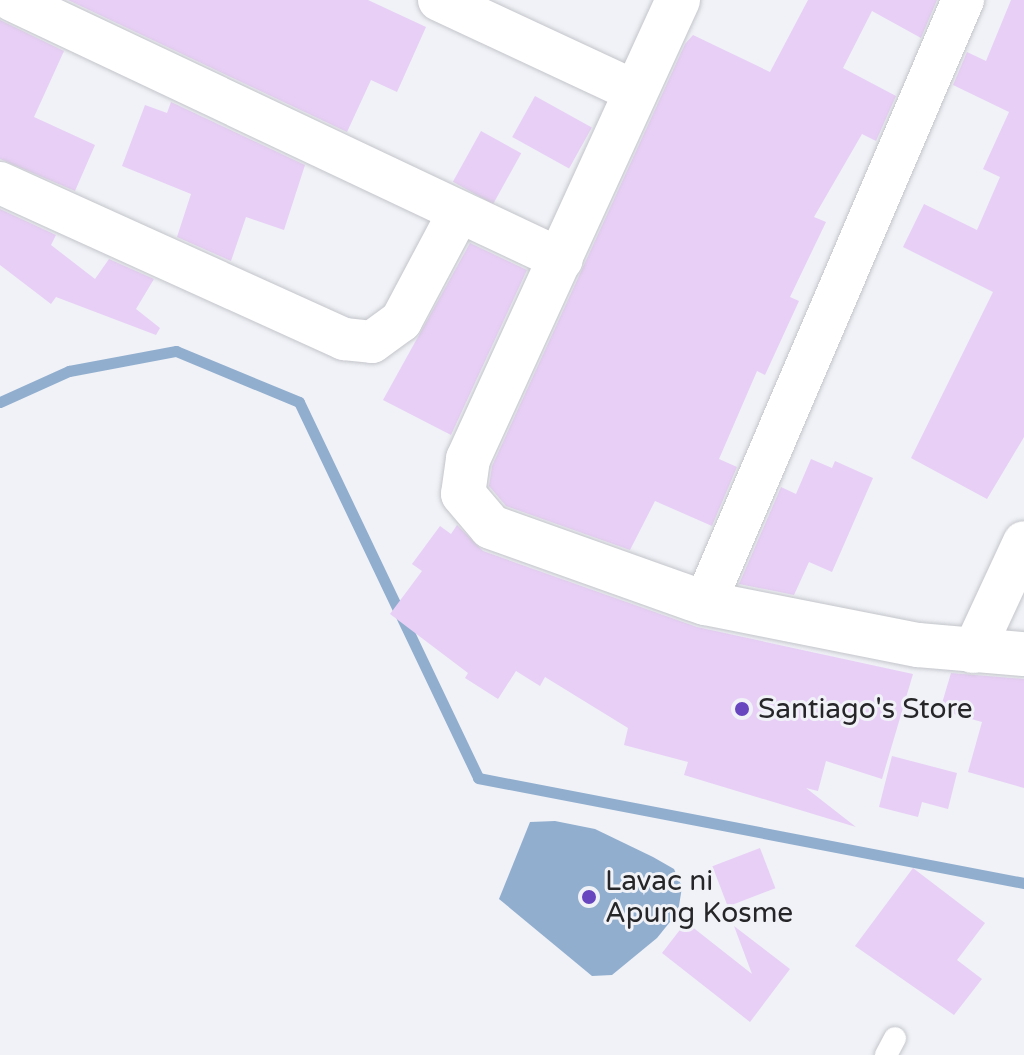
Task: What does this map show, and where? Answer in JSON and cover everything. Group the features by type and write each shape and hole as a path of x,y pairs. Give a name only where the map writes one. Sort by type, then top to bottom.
{"street":[{"path":"12,0 562,260"},
{"path":"439,0 634,91"},
{"path":"678,0 634,91 562,260 468,459 463,494 491,527 705,603 973,652 1024,654"},
{"path":"705,603 963,0"},
{"path":"0,183 344,339 372,342 401,321 459,212"},
{"path":"973,652 1024,542"}],"water":[{"name":"Lavac ni Apung Kosme","path":"555,821 595,829 653,857 674,869 682,887 678,912 657,938 612,975 592,976 499,899 530,822"}],"building":[{"path":"68,0 368,0 426,27 397,92 371,80 347,132"},
{"path":"808,0 937,0 921,38 872,11 843,68 896,96 876,141 862,134 814,217 826,222 790,297 799,301 765,375 757,371 719,459 737,467 712,526 655,501 630,550 506,506 489,486 492,466 685,44 693,35 770,72"},
{"path":"1011,0 1024,0 1024,437 987,499 911,458 993,292 903,247 924,204 977,230 1000,177 983,169 1009,112 953,85 967,52 986,61"},
{"path":"0,20 64,51 34,117 95,145 75,191 0,159"},
{"path":"535,96 592,128 569,169 512,137"},
{"path":"171,102 305,165 284,230 246,217 231,261 177,237 191,194 122,166 145,105 167,113"},
{"path":"481,131 521,153 493,204 453,182"},
{"path":"0,209 56,235 51,245 95,279 109,259 154,279 136,309 160,328 156,335 56,297 51,304 0,265"},
{"path":"470,243 527,270 451,435 383,400"},
{"path":"811,459 832,468 835,461 873,478 832,572 809,562 794,595 739,584 781,487 796,494"},
{"path":"457,525 483,551 697,627 913,674 882,779 826,761 818,791 806,788 856,827 684,775 688,762 624,745 628,728 545,677 540,686 516,671 498,699 465,678 468,673 390,614 422,571 412,564 440,526 451,534"},
{"path":"951,673 1024,679 1024,788 968,772 982,722 940,710"},
{"path":"892,756 957,773 948,809 922,802 918,817 879,807"},
{"path":"760,848 775,888 728,906 712,866"},
{"path":"913,868 985,923 957,960 982,979 954,1015 855,946"},
{"path":"686,922 752,974 734,926 790,969 750,1022 662,953"}],"waterway":[{"path":"0,402 69,371 176,351 299,402 478,778 1024,883"}],"place":[{"name":"Santiago's Store","path":"742,709"},
{"name":"Lavac ni Apung Kosme","path":"589,897"}]}
